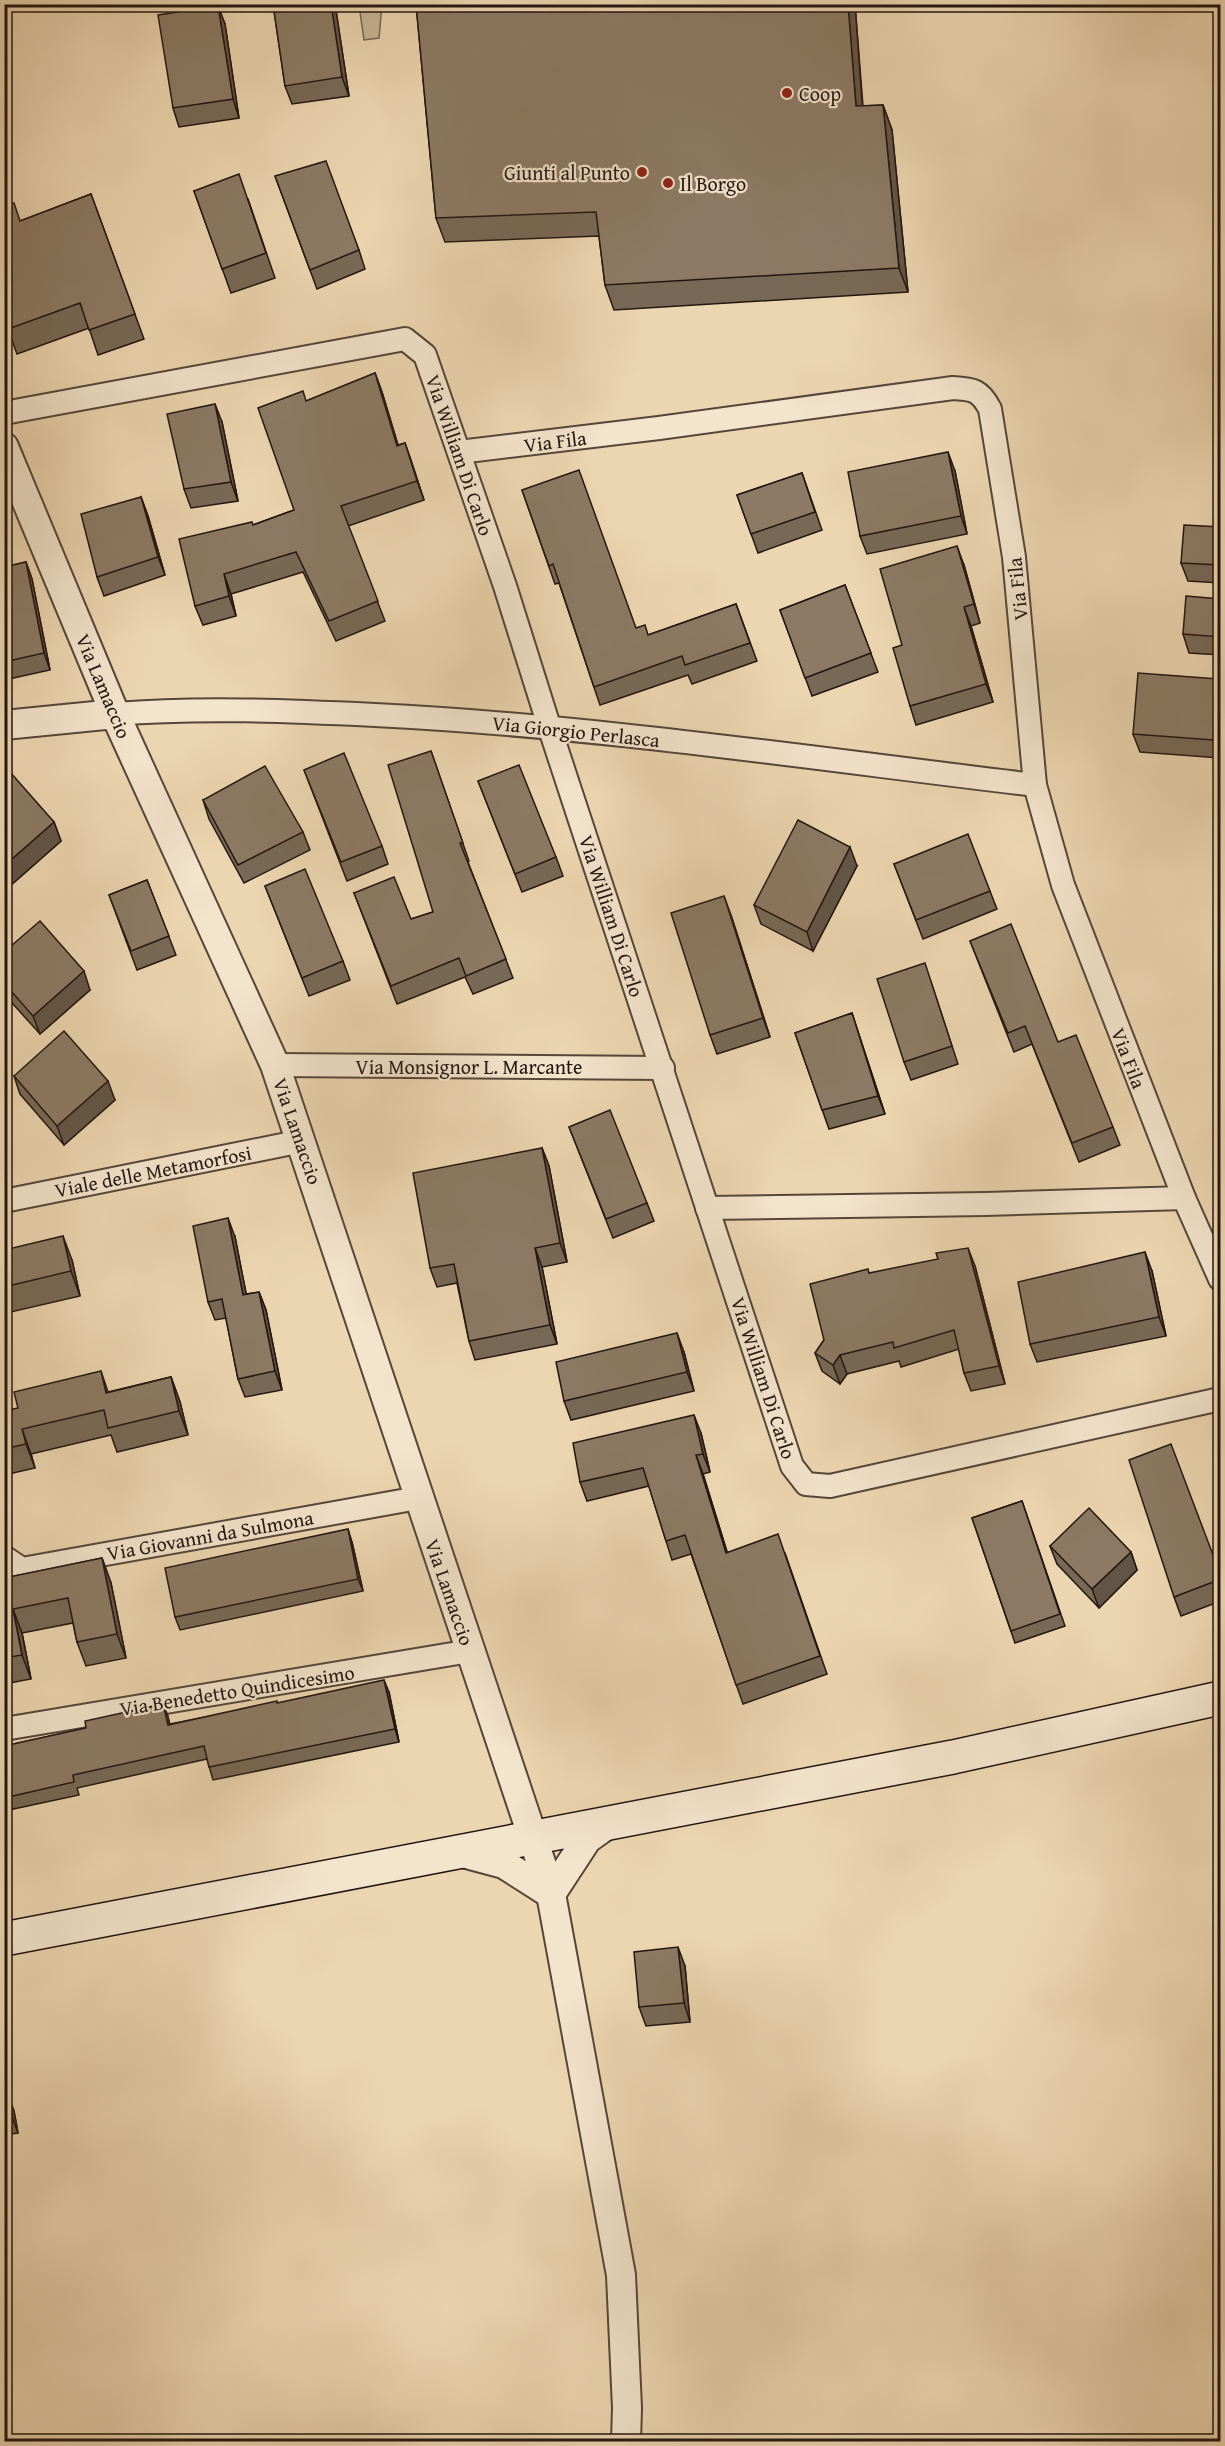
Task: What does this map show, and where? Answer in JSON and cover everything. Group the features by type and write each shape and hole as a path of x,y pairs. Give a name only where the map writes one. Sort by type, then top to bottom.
{"main road":[{"path":"4,1939 953,1757 1221,1698"}],"street":[{"name":"Via William Di Carlo","path":"4,413 405,339 425,355 505,585 549,726 792,1466 806,1484 830,1486 1221,1399"},
{"name":"Via Fila","path":"459,452 952,388 970,389 983,396 990,409 1014,557 1035,785 1063,885 1184,1198 1221,1279"},
{"name":"Via Lamaccio","path":"4,447 115,714 275,1065 551,1894 621,2275 627,2408 626,2442"},
{"name":"Via Giorgio Perlasca","path":"115,714 168,710 323,713 549,726 1035,785"},
{"path":"4,725 115,714"},
{"name":"Via Monsignor L. Marcante","path":"275,1065 663,1068"},
{"name":"Viale delle Metamorfosi","path":"4,1201 302,1141"},
{"path":"707,1208 986,1204 1184,1198"},
{"name":"Via Giovanni da Sulmona","path":"4,1557 22,1569 418,1498"},
{"name":"Via Benedetto Quindicesimo","path":"4,1729 470,1651"},
{"path":"457,1852 504,1864 551,1894 587,1839 611,1822"}],"shaded area":[{"path":"359,5 382,5 379,38 364,40"}],"building":[{"path":"273,4 331,4 342,77 285,86"},
{"name":"Il Borgo","path":"416,4 848,4 856,106 883,105 899,268 605,285 596,212 436,218"},
{"path":"218,6 233,99 173,108 158,15"},
{"path":"326,161 359,250 310,270 275,176"},
{"path":"239,174 266,253 222,269 194,191"},
{"path":"91,194 135,314 89,330 80,303 8,329 4,319 4,206 14,203 20,221"},
{"path":"375,373 397,446 405,443 417,481 341,506 378,601 329,621 296,552 224,574 229,596 195,606 179,539 252,522 253,525 294,510 258,408 303,391 306,401"},
{"path":"215,404 231,482 184,489 167,414"},
{"path":"948,452 961,516 860,536 848,472"},
{"path":"579,470 636,628 645,625 648,635 736,604 750,643 685,665 682,656 594,687 553,564 549,566 522,490"},
{"path":"802,473 815,512 751,534 737,495"},
{"path":"141,497 158,557 97,577 81,514"},
{"path":"1184,525 1221,527 1221,565 1181,563"},
{"path":"957,546 974,604 964,607 986,684 910,706 893,648 902,645 880,569"},
{"path":"26,562 44,653 4,662 4,567"},
{"path":"845,585 871,653 805,678 780,610"},
{"path":"1186,596 1221,599 1221,637 1183,634"},
{"path":"1138,673 1218,679 1213,740 1133,734"},
{"path":"431,751 463,843 460,843 506,959 466,976 459,958 391,986 354,893 394,877 411,919 433,912 388,765"},
{"path":"344,753 382,846 341,862 304,770"},
{"path":"519,765 556,857 515,874 478,781"},
{"path":"265,766 303,832 238,865 203,800"},
{"path":"10,772 54,822 4,866 4,777"},
{"path":"798,820 850,847 807,932 754,905"},
{"path":"968,834 990,891 916,920 894,864"},
{"path":"305,869 343,961 302,978 265,886"},
{"path":"147,880 169,936 131,951 109,895"},
{"path":"724,896 763,1018 710,1035 671,913"},
{"path":"40,921 84,971 33,1016 4,983 4,952"},
{"path":"1011,924 1058,1042 1076,1035 1113,1127 1072,1143 1025,1026 1008,1033 970,941"},
{"path":"925,963 952,1046 904,1062 877,979"},
{"path":"852,1013 878,1096 822,1110 795,1033"},
{"path":"64,1031 108,1081 57,1126 14,1076"},
{"path":"610,1110 647,1203 606,1219 569,1127"},
{"path":"542,1148 560,1243 535,1248 550,1325 469,1341 454,1264 430,1268 413,1173"},
{"path":"228,1218 243,1295 259,1292 275,1371 238,1379 222,1299 208,1302 193,1226"},
{"path":"63,1236 71,1271 4,1287 4,1250"},
{"path":"968,1248 999,1366 964,1373 954,1330 894,1348 893,1342 840,1355 833,1365 815,1353 824,1340 810,1284 868,1269 869,1273 938,1259 936,1253"},
{"path":"1145,1252 1159,1317 1030,1344 1018,1282"},
{"path":"677,1333 687,1372 564,1401 556,1362"},
{"path":"101,1371 106,1393 171,1377 179,1411 108,1428 104,1410 22,1429 26,1444 4,1449 4,1411 18,1408 14,1392"},
{"path":"694,1415 703,1454 696,1455 726,1553 778,1534 820,1656 736,1685 685,1535 666,1541 643,1468 580,1482 573,1443"},
{"path":"1171,1444 1221,1576 1221,1579 1174,1597 1129,1460"},
{"path":"1022,1501 1060,1614 1011,1631 972,1518"},
{"path":"1089,1508 1131,1552 1092,1589 1050,1546"},
{"path":"348,1529 358,1579 175,1617 165,1568"},
{"path":"102,1558 117,1634 77,1642 68,1598 13,1609 22,1655 4,1658 4,1578"},
{"path":"384,1680 395,1729 209,1767 204,1746 73,1775 74,1782 4,1798 4,1746 86,1728 85,1721 163,1704 168,1725"},
{"path":"678,1947 684,2003 639,2007 634,1952"},
{"path":"9,2098 13,2120 4,2121 4,2099"}],"place":[{"name":"Coop","path":"787,93"},
{"name":"Giunti al Punto","path":"642,172"},
{"name":"Il Borgo","path":"668,183"}]}
